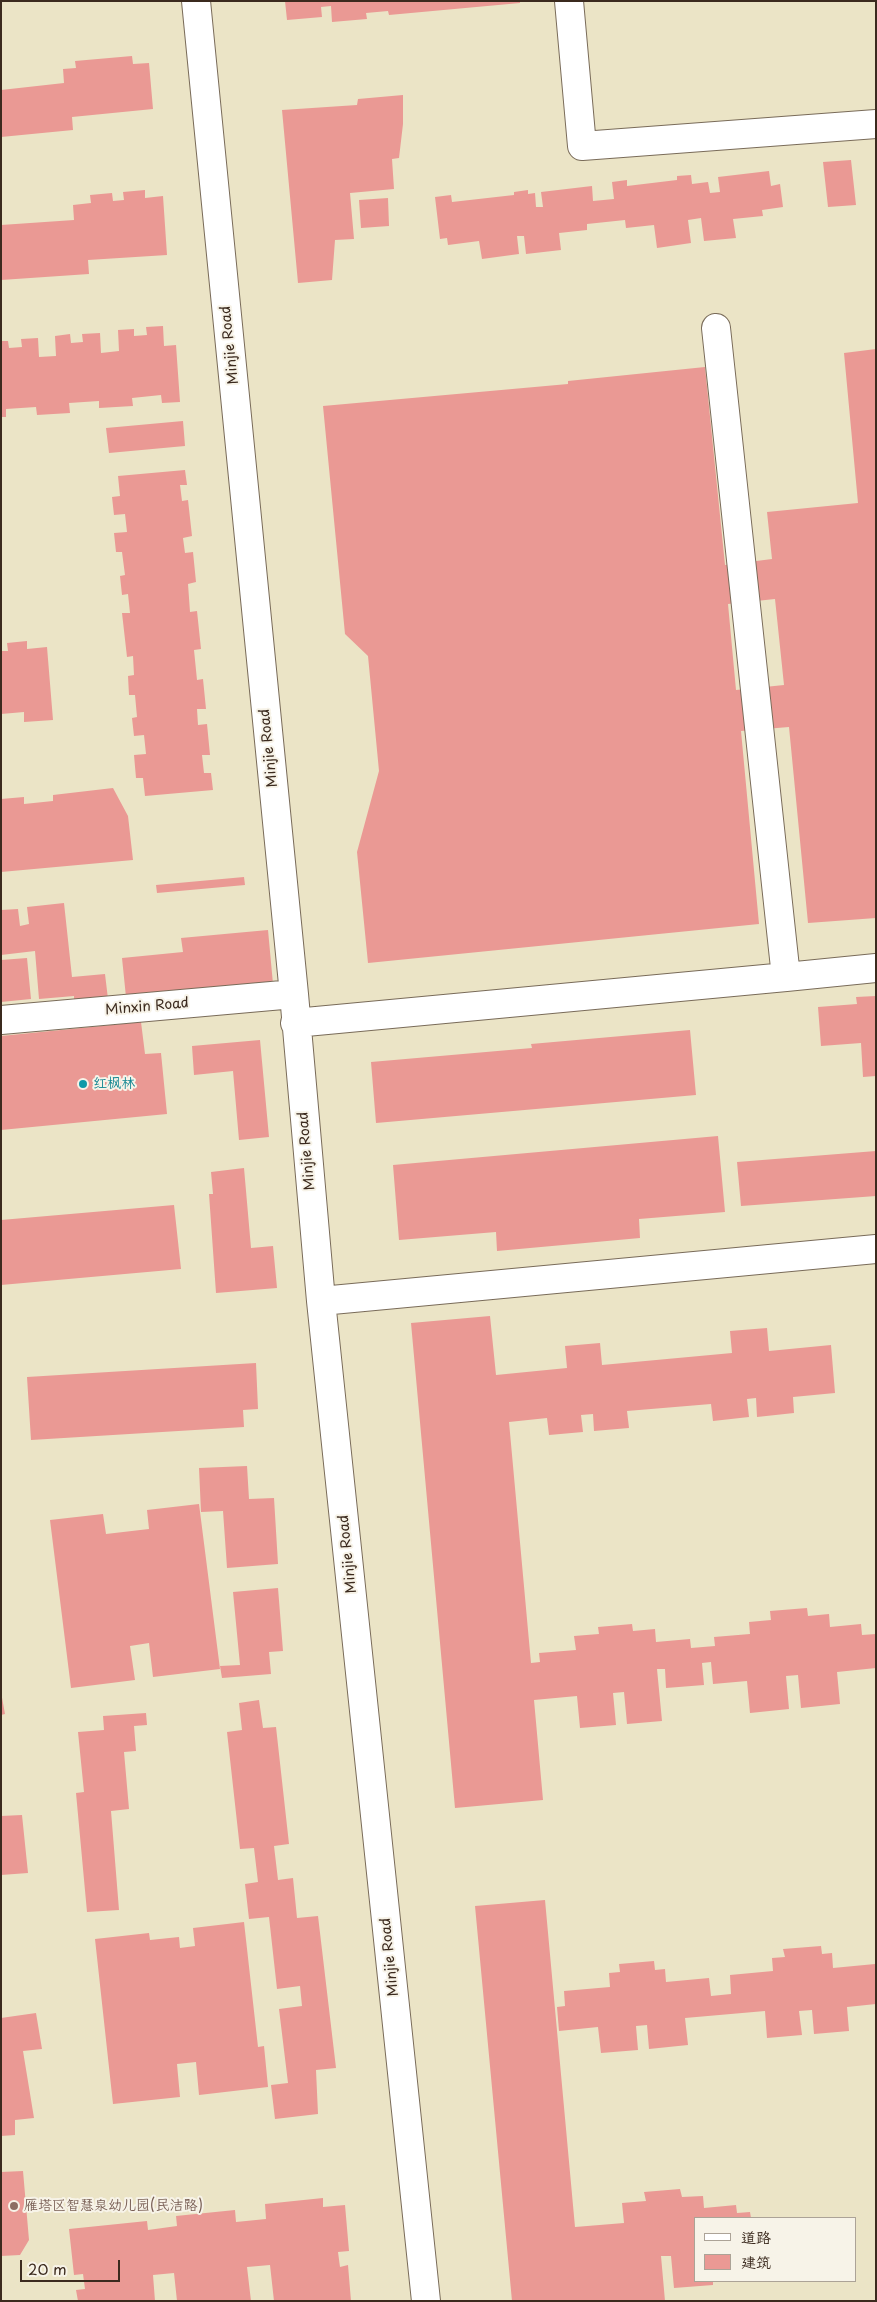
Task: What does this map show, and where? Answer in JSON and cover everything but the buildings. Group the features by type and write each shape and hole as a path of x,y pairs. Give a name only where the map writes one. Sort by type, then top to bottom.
{"street":[{"name":"Minjie Road","path":"196,1 294,994 295,1023 321,1301 426,2301"},
{"path":"569,1 582,146 876,124"},
{"path":"716,328 786,977"},
{"path":"295,1023 876,968"},
{"name":"Minxin Road","path":"1,1020 294,994"},
{"path":"321,1301 876,1249"}],"place":[{"name":"红枫林","path":"83,1084"},
{"name":"雁塔区智慧泉幼儿园(民洁路)","path":"14,2206"}]}
